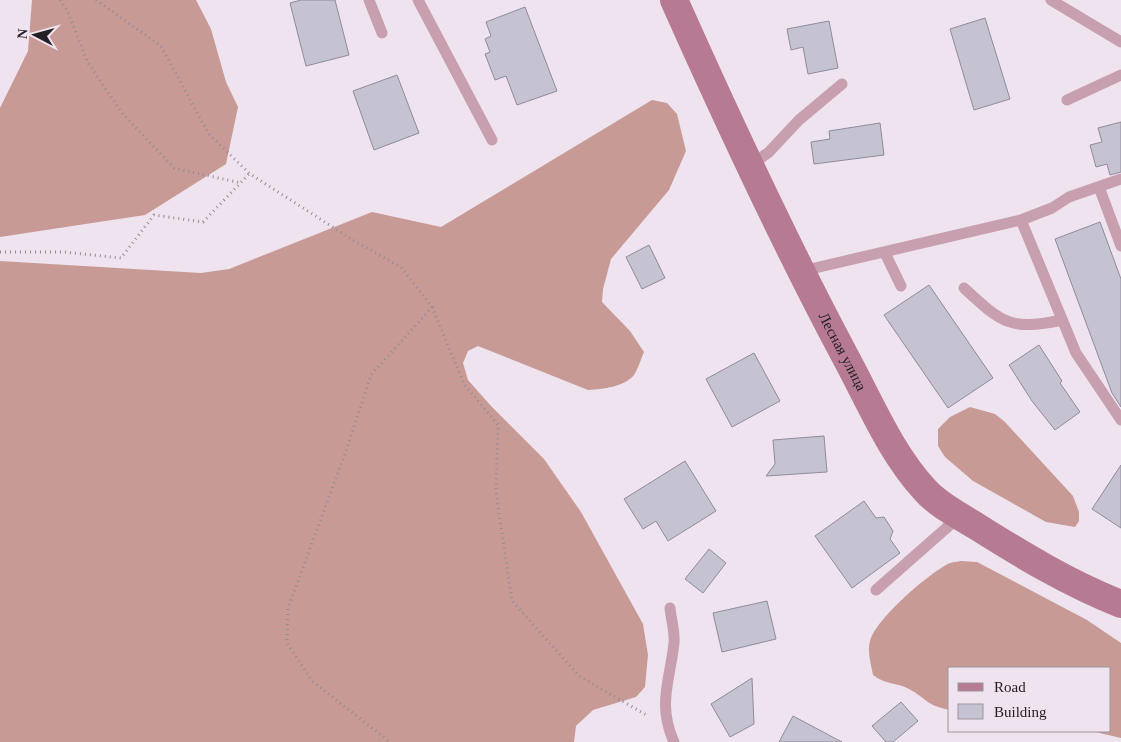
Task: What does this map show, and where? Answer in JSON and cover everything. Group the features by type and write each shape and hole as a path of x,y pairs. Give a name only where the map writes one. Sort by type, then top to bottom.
{"main road":[{"name":"Лесная улица","path":"674,0 749,167 800,272 893,447 926,492 1017,552 1101,596 1121,604"}],"lane":[{"path":"369,0 382,33"},
{"path":"418,0 492,140"},
{"path":"1051,0 1121,42"},
{"path":"1067,100 1121,75"},
{"path":"749,167 769,152 799,120 842,84"},
{"path":"800,272 1021,220 1052,208 1069,197 1121,179"},
{"path":"1099,188 1121,246"},
{"path":"1021,220 1076,353 1121,420"},
{"path":"885,253 901,286"},
{"path":"964,288 992,314 1012,323 1032,326 1062,320"},
{"path":"876,590 960,516"},
{"path":"670,608 674,641 664,706 668,727 674,742"}],"path":[{"path":"60,0 67,10 88,63 122,113 174,168 241,183"},
{"path":"96,0 161,46 208,133 250,174 356,242 402,267 432,307 464,384 498,425 496,492 512,602 579,676 668,727"},
{"path":"0,252 64,252 121,258 154,215 203,222 250,174"},
{"path":"390,742 312,681 287,643 288,608 345,454 371,375 432,307"}],"shaded area":[{"path":"32,0 196,0 211,29 226,82 238,107 226,164 145,215 0,237 0,108 28,51"},
{"path":"652,100 667,103 677,114 686,151 669,190 611,259 603,289 602,302 630,331 644,352 634,375 619,385 588,390 478,346 468,351 463,363 468,380 544,459 581,512 643,624 648,655 645,687 636,697 593,710 576,726 574,742 0,742 0,261 201,273 229,269 372,212 441,227"},
{"path":"970,407 995,414 1005,422 1073,496 1079,512 1079,521 1075,527 1046,522 973,481 945,457 938,446 938,429 950,417"},
{"path":"961,561 977,562 1087,620 1121,643 1121,738 1095,732 1111,732 1111,667 948,667 948,709 936,706 909,689 873,675 869,645 874,632 891,610 903,599 927,578 951,563"}],"building":[{"path":"301,0 335,0 349,55 306,66 290,3"},
{"path":"525,7 557,91 517,105 506,76 495,80 485,54 490,52 485,39 491,36 486,22"},
{"path":"985,18 1010,99 974,110 950,29"},
{"path":"829,21 838,68 808,74 803,47 791,50 787,29"},
{"path":"397,75 419,133 374,150 353,91"},
{"path":"1121,122 1121,172 1110,175 1107,164 1096,167 1090,145 1102,142 1098,128"},
{"path":"880,123 884,155 814,164 811,142 830,139 829,131"},
{"path":"1100,222 1121,279 1121,407 1112,393 1055,239"},
{"path":"649,245 665,278 642,289 626,257"},
{"path":"929,285 993,378 948,408 884,315"},
{"path":"1039,345 1062,381 1060,383 1080,412 1055,430 1032,401 1009,365"},
{"path":"754,353 780,401 732,427 706,379"},
{"path":"824,436 827,472 766,476 775,464 773,440"},
{"path":"685,461 716,511 668,541 656,521 643,529 624,499"},
{"path":"1121,465 1121,528 1092,509"},
{"path":"864,501 876,518 884,517 893,531 890,539 900,553 852,588 815,536"},
{"path":"709,549 726,563 703,593 685,579"},
{"path":"767,601 776,639 722,652 713,613"},
{"path":"752,678 754,724 730,737 711,704"},
{"path":"901,702 918,721 893,742 886,742 872,726"},
{"path":"793,716 842,742 779,742"}]}
